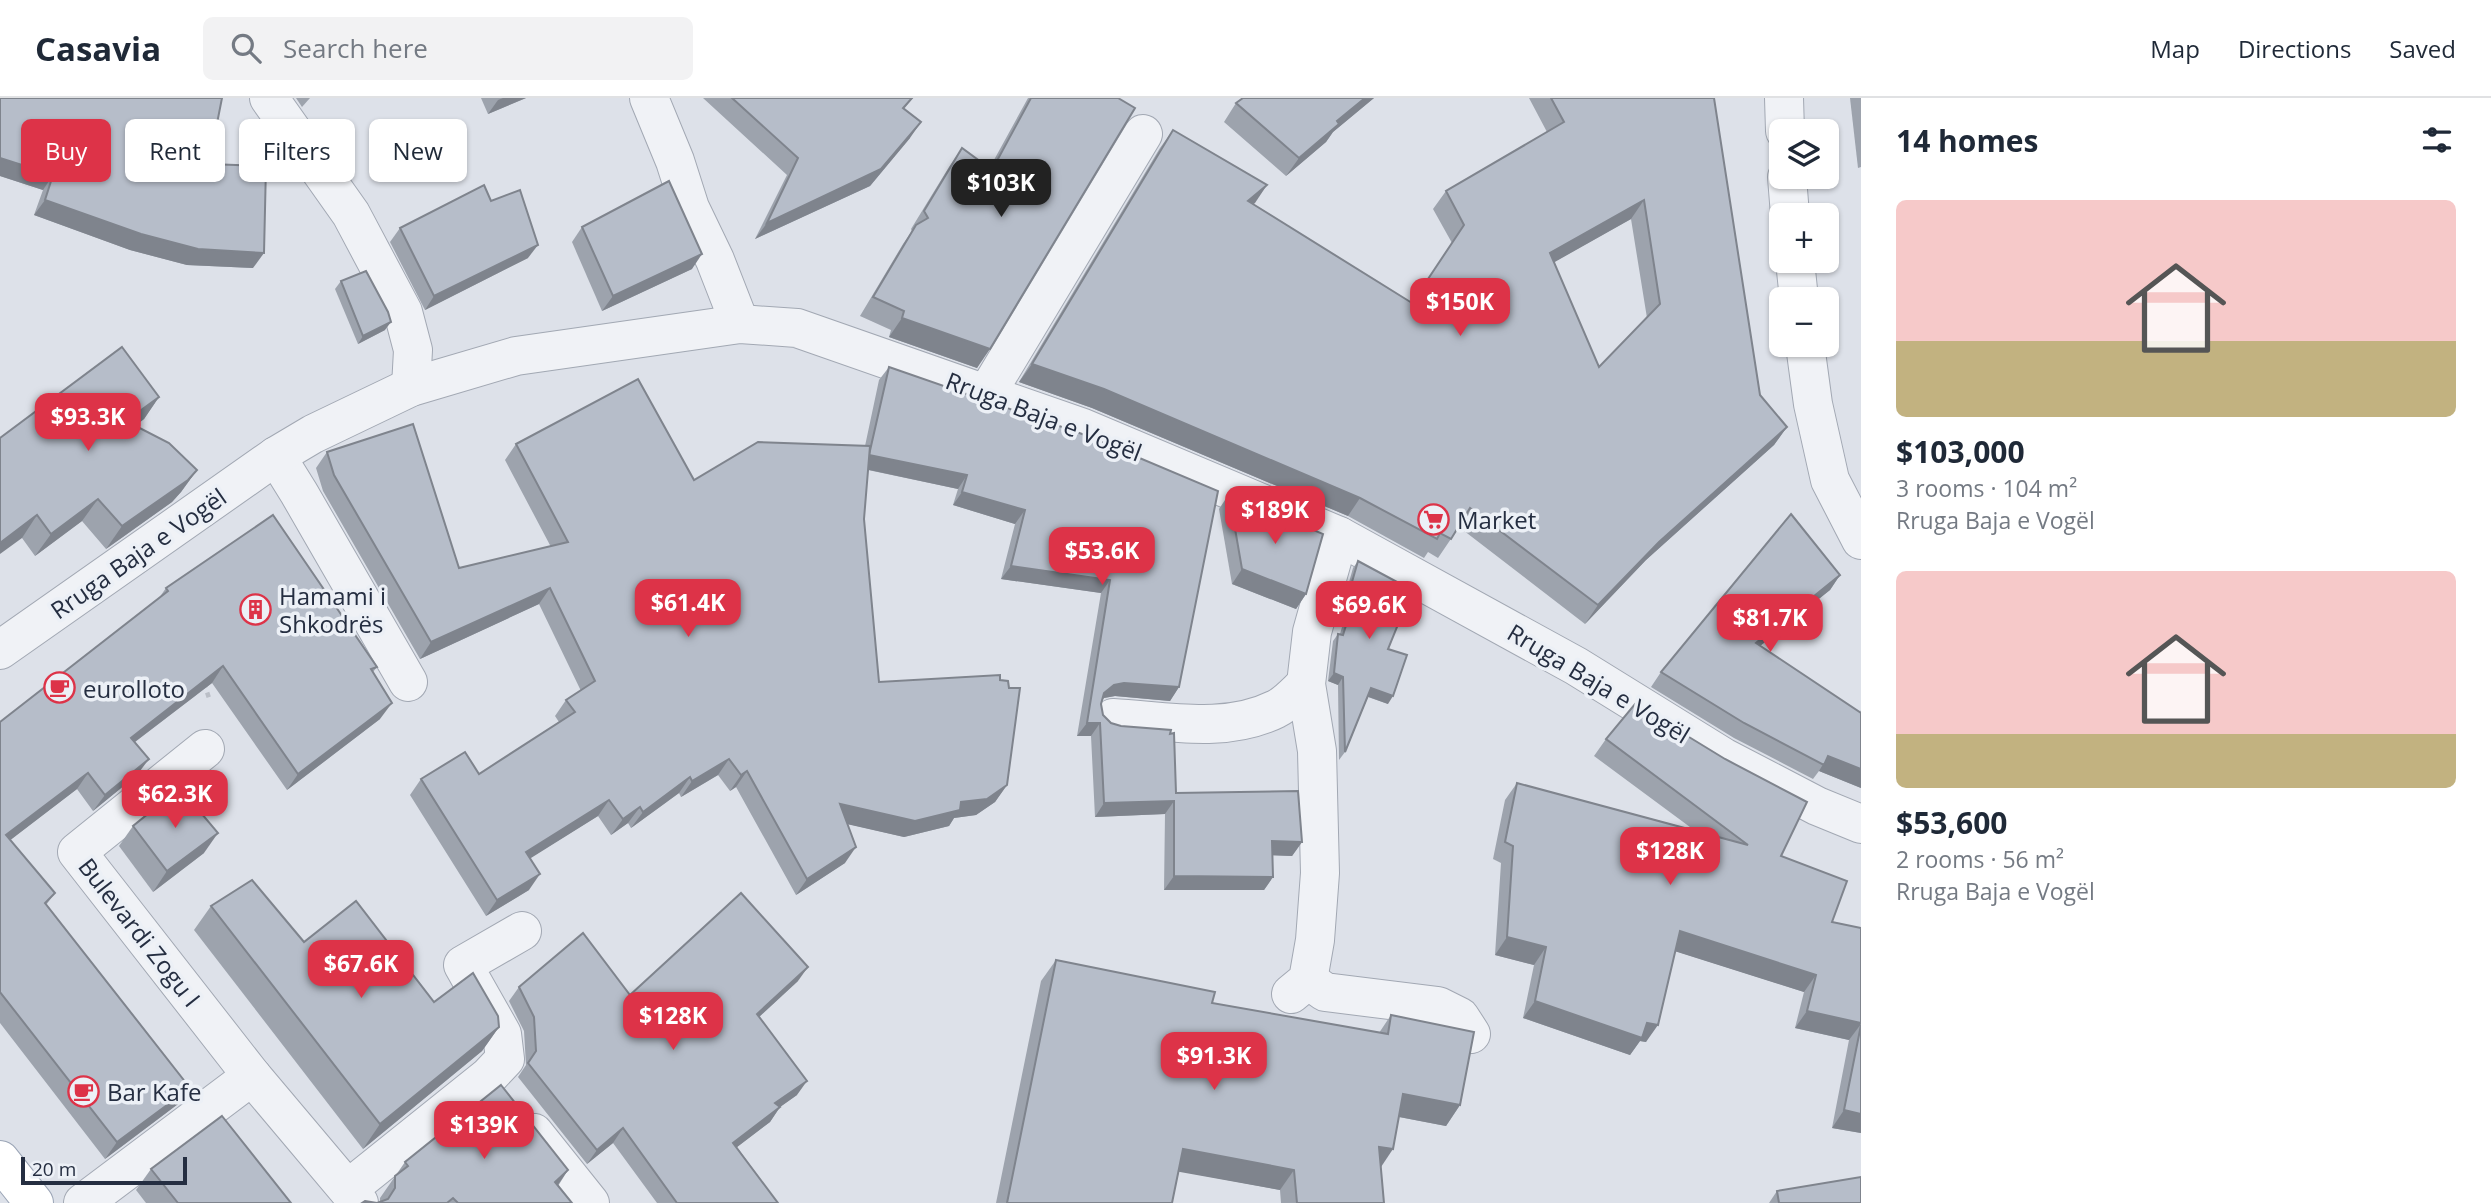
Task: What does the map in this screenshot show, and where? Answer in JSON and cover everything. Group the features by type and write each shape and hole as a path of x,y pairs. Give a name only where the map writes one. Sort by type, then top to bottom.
{"street":[{"path":"270,98 351,214 403,312 413,350 411,387"},
{"path":"649,98 675,161 690,208 716,260 740,324"},
{"path":"1784,98 1785,119"},
{"path":"986,393 1143,134"},
{"name":"Rruga Baja e Vogël","path":"0,650 276,456 313,434 411,387 516,356 740,324 797,328 1083,428 1339,536 1576,666 1723,757 1817,806 1861,824"},
{"path":"1807,357 1813,404 1830,480 1861,540"},
{"path":"276,456 408,682"},
{"path":"1339,536 1312,632 1306,684 1317,751 1320,873 1315,940 1299,987 1438,1006 1460,1017 1471,1034"},
{"path":"1113,718 1192,724 1246,720 1279,708 1306,684"},
{"name":"Bulevardi Zogu I","path":"205,749 77,852 252,1076 353,1196 489,1076"},
{"path":"522,931 463,965 502,1034 505,1059 489,1076 590,1203"},
{"path":"83,1203 252,1076"}],"path":[{"path":"202,677 211,706 205,749"}],"building":[{"path":"0,98 222,98 218,119 125,119 125,182 225,182 225,165 239,165 239,182 266,182 264,253 198,249 141,234 45,200 51,182 111,182 111,119 21,119 21,165 0,158"},
{"path":"732,98 912,98 903,108 921,122 881,169 767,223 798,158"},
{"path":"1031,98 1118,98 1135,108 990,349 902,318 904,311 873,297 916,225 928,218 924,211 962,148 992,170"},
{"path":"1243,98 1365,98 1299,158 1236,103"},
{"path":"1551,98 1714,98 1760,395 1787,427 1659,542 1598,605 1470,508 1451,539 1440,533 1437,539 1360,498 1104,389 1032,364 1173,130 1267,185 1248,201 1412,303 1464,225 1446,191 1564,122","holes":["1644,200 1660,304 1599,367 1550,253"]},
{"path":"669,181 702,254 613,296 582,227"},
{"path":"484,185 491,201 520,190 538,245 434,296 400,228"},
{"path":"366,271 391,322 363,336 341,281"},
{"path":"122,347 159,397 126,421 169,443 197,470 188,480 122,526 98,499 51,534 37,515 0,543 0,438"},
{"path":"889,367 1085,435 1218,491 1179,687 1124,683 1114,685 1104,693 1101,704 1103,715 1111,723 1171,730 1170,734 1174,733 1176,793 1298,791 1302,842 1272,841 1273,877 1174,876 1174,801 1104,803 1100,723 1087,723 1110,580 1011,566 1025,510 962,492 967,475 869,455"},
{"path":"638,379 694,480 758,442 870,446 864,519 879,682 1000,675 1000,680 1008,681 1009,688 1020,688 1007,785 987,799 961,802 960,810 915,821 840,804 856,847 807,879 747,771 741,775 729,759 692,781 690,777 643,812 640,807 623,819 609,800 526,852 540,874 497,900 421,779 465,752 479,774 575,712 566,700 595,681 550,588 431,642 334,475 327,452 413,424 459,568 568,542 516,444"},
{"path":"1229,494 1323,534 1306,594 1242,569"},
{"path":"1791,514 1840,575 1756,643 1861,713 1861,769 1828,756 1824,765 1744,723 1661,672"},
{"path":"273,515 377,667 371,669 392,703 298,774 223,666 131,738 149,759 105,795 88,773 6,835 55,893 45,903 190,1088 117,1142 0,992 0,722 168,591 166,588"},
{"path":"1358,561 1412,590 1388,649 1407,655 1393,696 1371,688 1345,752 1343,677 1334,673 1338,634 1343,635 1348,619 1342,617"},
{"path":"1635,704 1725,759 1807,802 1781,856 1847,881 1832,922 1861,928 1861,1023 1807,1011 1816,975 1680,931 1658,1025 1647,1023 1642,1038 1535,1001 1546,947 1507,937 1513,846 1505,842 1517,783 1748,845 1606,739"},
{"path":"180,788 218,833 167,871 133,826"},
{"path":"252,880 304,942 356,901 434,1002 473,973 498,1016 499,1027 380,1124 211,906"},
{"path":"741,893 808,967 757,1014 807,1081 775,1103 780,1107 733,1143 778,1203 677,1203 623,1128 597,1150 528,1063 536,1051 534,1017 519,987 583,933 630,995"},
{"path":"1056,960 1215,992 1212,1003 1388,1034 1391,1015 1474,1032 1460,1105 1403,1094 1393,1149 1379,1147 1384,1203 1297,1203 1294,1170 1183,1149 1172,1203 1007,1203"},
{"path":"1861,1025 1861,1114 1844,1110"},
{"path":"501,1085 568,1170 555,1182 572,1203 458,1203 453,1198 447,1203 377,1203 388,1199 395,1188 395,1176 408,1166 405,1162"},
{"path":"222,1116 291,1203 178,1203 151,1169"},
{"path":"1861,1177 1861,1203 1779,1203 1777,1191"}],"place":[{"name":"Market","path":"1434,519"},
{"name":"Hamami i Shkodrës","path":"256,609"},
{"name":"eurolloto","path":"60,688"},
{"name":"Bar Kafe","path":"84,1091"}]}
